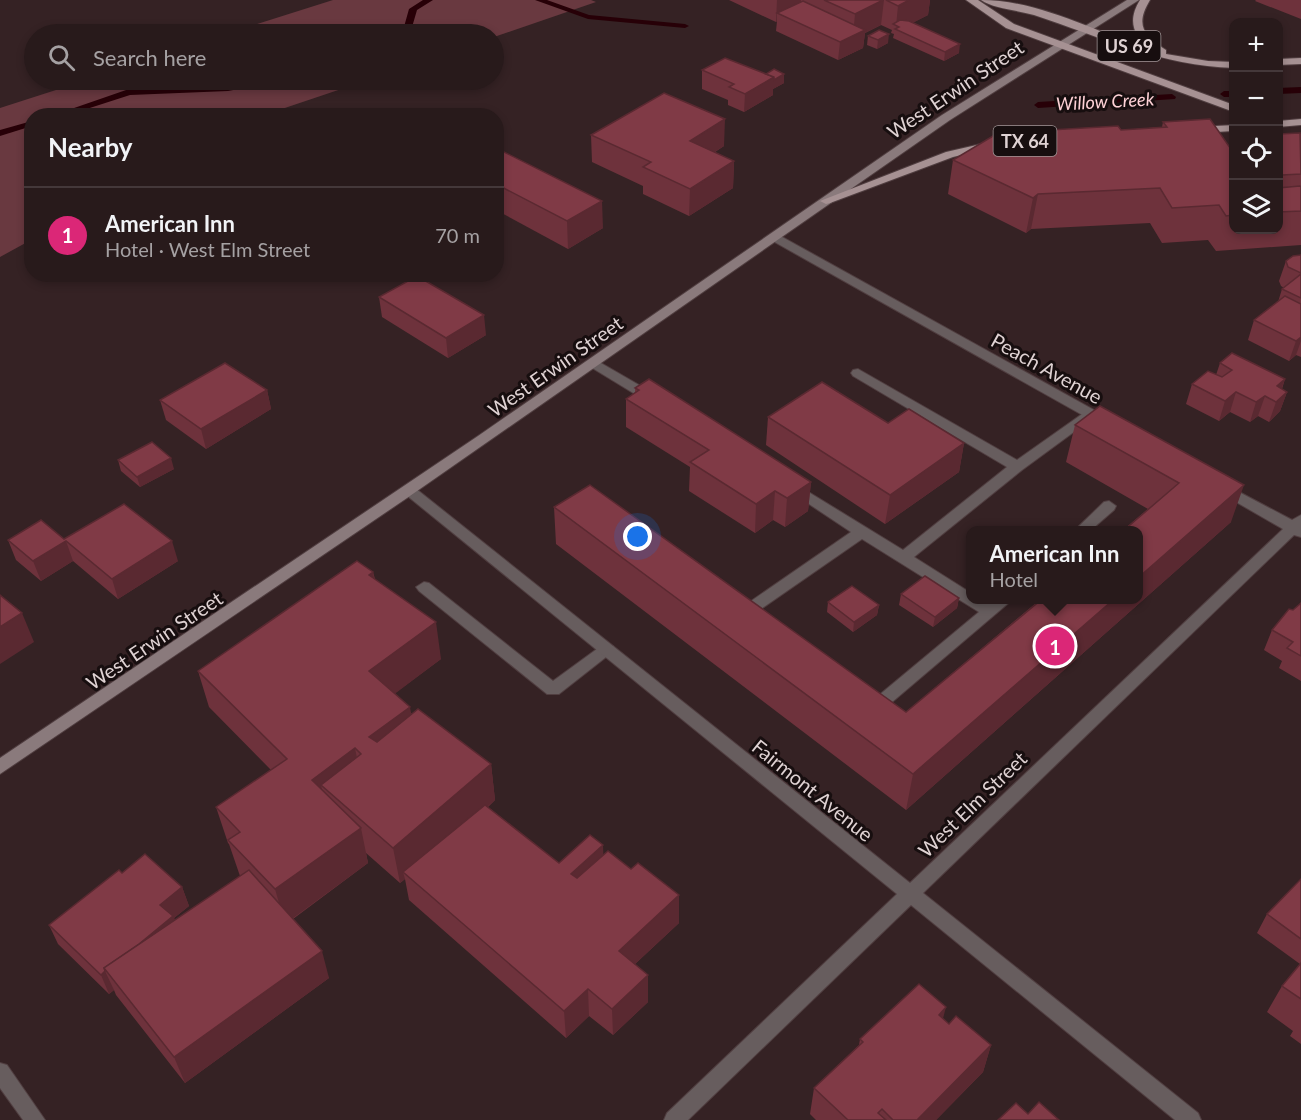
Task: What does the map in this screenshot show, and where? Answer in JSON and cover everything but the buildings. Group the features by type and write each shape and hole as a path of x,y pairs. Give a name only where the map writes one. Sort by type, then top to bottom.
{"main road":[{"name":"US 69","path":"970,0 1010,26 1229,108"},
{"name":"US 69","path":"986,0 1035,12 1082,30 1178,60 1229,65"},
{"name":"West Erwin Street","path":"0,767 410,491 948,115 1059,44 1134,0"},
{"path":"1144,0 1137,10 1137,28 1150,44 1178,60"},
{"path":"1283,62 1301,61"},
{"path":"1283,119 1301,121"},
{"path":"1283,123 1301,121"},
{"path":"1186,131 1229,128"},
{"name":"TX 64","path":"826,201 950,154 1003,142"}],"street":[{"name":"Peach Avenue","path":"775,237 1122,431"},
{"path":"594,363 666,408"},
{"path":"858,373 1017,468"},
{"path":"903,558 1017,468 1091,414"},
{"path":"783,482 966,597"},
{"path":"1213,482 1298,527"},
{"name":"Fairmont Avenue","path":"410,491 1191,1120"},
{"path":"1087,526 1109,506"},
{"name":"West Elm Street","path":"674,1120 908,894 1298,527"},
{"path":"764,625 742,609 861,532"},
{"path":"424,587 553,690 607,650"},
{"path":"977,604 990,612"},
{"path":"873,710 999,604"},
{"path":"0,1072 35,1120"}],"shaded area":[{"path":"333,0 591,0 596,2 504,34 504,24 257,24"},
{"path":"56,90 338,90 285,108 24,108 24,244 0,257 0,108"}],"waterway":[{"name":"Willow Creek","path":"409,24 413,9 429,0"},
{"name":"Willow Creek","path":"539,0 588,17 685,26"},
{"name":"Willow Creek","path":"80,108 129,92 178,90"},
{"name":"Willow Creek","path":"1283,91 1301,90"},
{"name":"Willow Creek","path":"1224,94 1229,94"},
{"name":"Willow Creek","path":"1038,105 1172,97"},
{"name":"Willow Creek","path":"0,133 24,126"}],"place":[{"name":"American Inn","path":"1055,646"}]}
